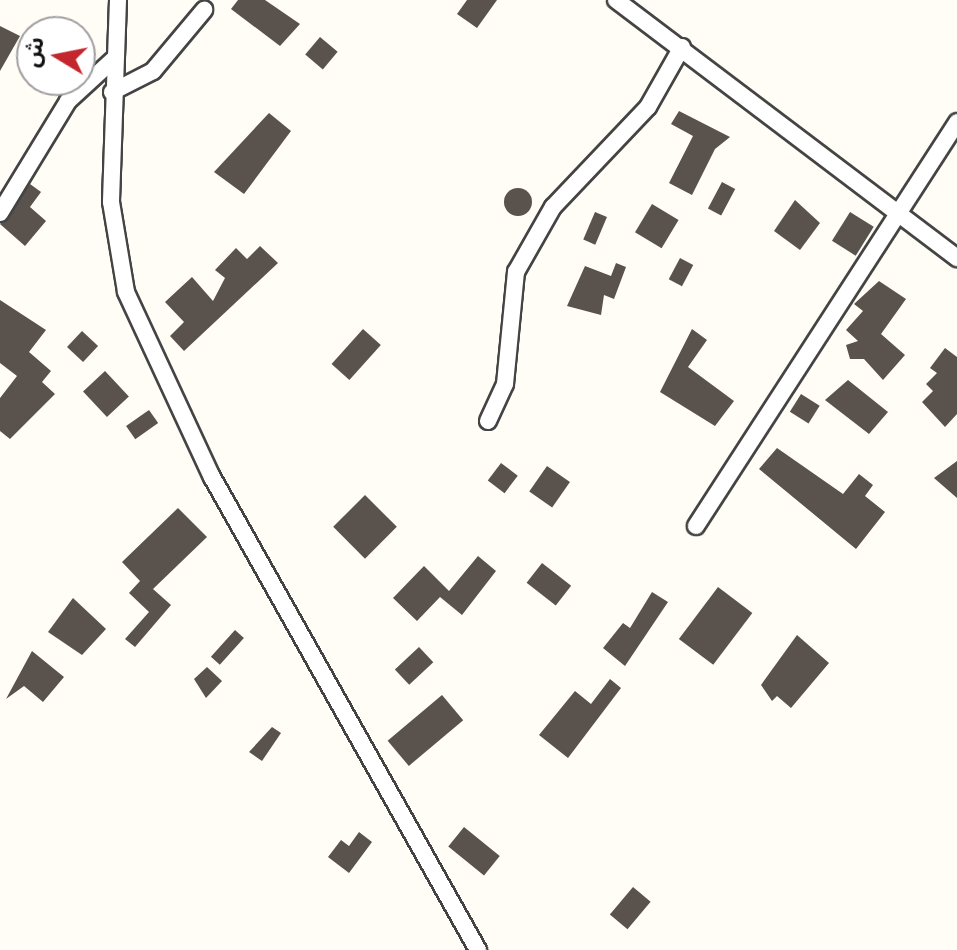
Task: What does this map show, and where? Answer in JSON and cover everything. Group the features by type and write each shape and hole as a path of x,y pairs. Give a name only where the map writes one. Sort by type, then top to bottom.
{"street":[{"path":"118,0 112,92 113,233 142,332 220,491 478,950"},
{"path":"616,0 957,258"},
{"path":"112,92 153,71 204,10"},
{"path":"488,421 505,384 516,272 553,207 648,107 682,47"},
{"path":"0,213 68,101 114,59"},
{"path":"696,526 902,214 957,122"}],"building":[{"path":"238,0 265,0 300,24 280,46 231,9"},
{"path":"467,0 497,0 477,28 457,14"},
{"path":"0,26 16,34 16,43 0,71"},
{"path":"320,37 338,52 323,69 305,55"},
{"path":"679,111 730,137 715,149 692,195 669,183 693,136 671,124"},
{"path":"269,113 291,131 244,194 214,172"},
{"path":"722,182 735,189 721,216 708,208"},
{"path":"30,184 41,192 30,207 46,221 25,246 0,224"},
{"path":"518,188 528,192 532,202 528,212 518,216 508,212 504,202 508,192"},
{"path":"795,200 820,223 800,250 774,231"},
{"path":"652,204 679,220 662,248 635,232"},
{"path":"595,212 607,217 595,245 583,240"},
{"path":"850,212 874,227 856,256 832,241"},
{"path":"260,246 278,263 184,351 170,336 184,322 165,302 192,277 213,301 225,278 215,270 236,248 247,259"},
{"path":"680,258 693,265 682,286 669,279"},
{"path":"616,263 626,267 614,299 604,295 601,315 567,306 585,266 611,276"},
{"path":"879,281 906,299 881,334 905,355 883,380 864,359 850,359 846,345 858,341 846,330 863,311 854,304"},
{"path":"0,300 46,330 29,352 51,371 42,382 55,394 10,439 0,431 0,398 17,376 0,363"},
{"path":"363,329 381,345 349,380 332,364"},
{"path":"692,329 707,340 688,367 734,401 715,426 660,392"},
{"path":"82,331 98,346 83,362 67,347"},
{"path":"945,348 957,357 957,414 945,427 922,402 933,391 926,384 937,373 930,368"},
{"path":"105,371 129,397 107,417 83,391"},
{"path":"848,380 888,412 869,434 825,400"},
{"path":"801,394 820,406 809,423 790,412"},
{"path":"149,410 158,423 135,439 126,426"},
{"path":"777,448 843,494 859,474 873,485 865,496 885,512 856,549 759,469"},
{"path":"957,461 957,498 934,478"},
{"path":"501,463 518,476 505,493 488,481"},
{"path":"547,466 570,482 552,507 529,491"},
{"path":"365,495 397,527 365,559 333,527"},
{"path":"178,508 207,537 153,589 171,605 135,647 125,639 149,612 129,593 140,581 122,562"},
{"path":"478,556 496,571 462,615 440,597 417,621 393,598 424,566 449,591"},
{"path":"542,563 571,586 556,605 527,583"},
{"path":"718,587 752,613 713,665 679,639"},
{"path":"652,592 668,602 625,666 603,648 623,623 630,628"},
{"path":"73,598 106,629 82,655 48,632"},
{"path":"235,630 244,638 220,665 211,657"},
{"path":"797,635 829,663 791,708 777,696 772,701 761,685"},
{"path":"419,647 433,662 409,685 395,670"},
{"path":"32,651 64,677 43,702 24,686 6,699"},
{"path":"207,667 222,681 206,698 194,679"},
{"path":"610,679 621,688 568,758 539,735 575,691 591,704"},
{"path":"442,695 463,720 409,766 388,741"},
{"path":"272,727 281,733 262,761 249,752"},
{"path":"464,827 500,856 484,875 448,846"},
{"path":"359,832 372,842 349,873 328,857 341,840 349,846"},
{"path":"633,887 651,902 627,929 610,915"}]}
